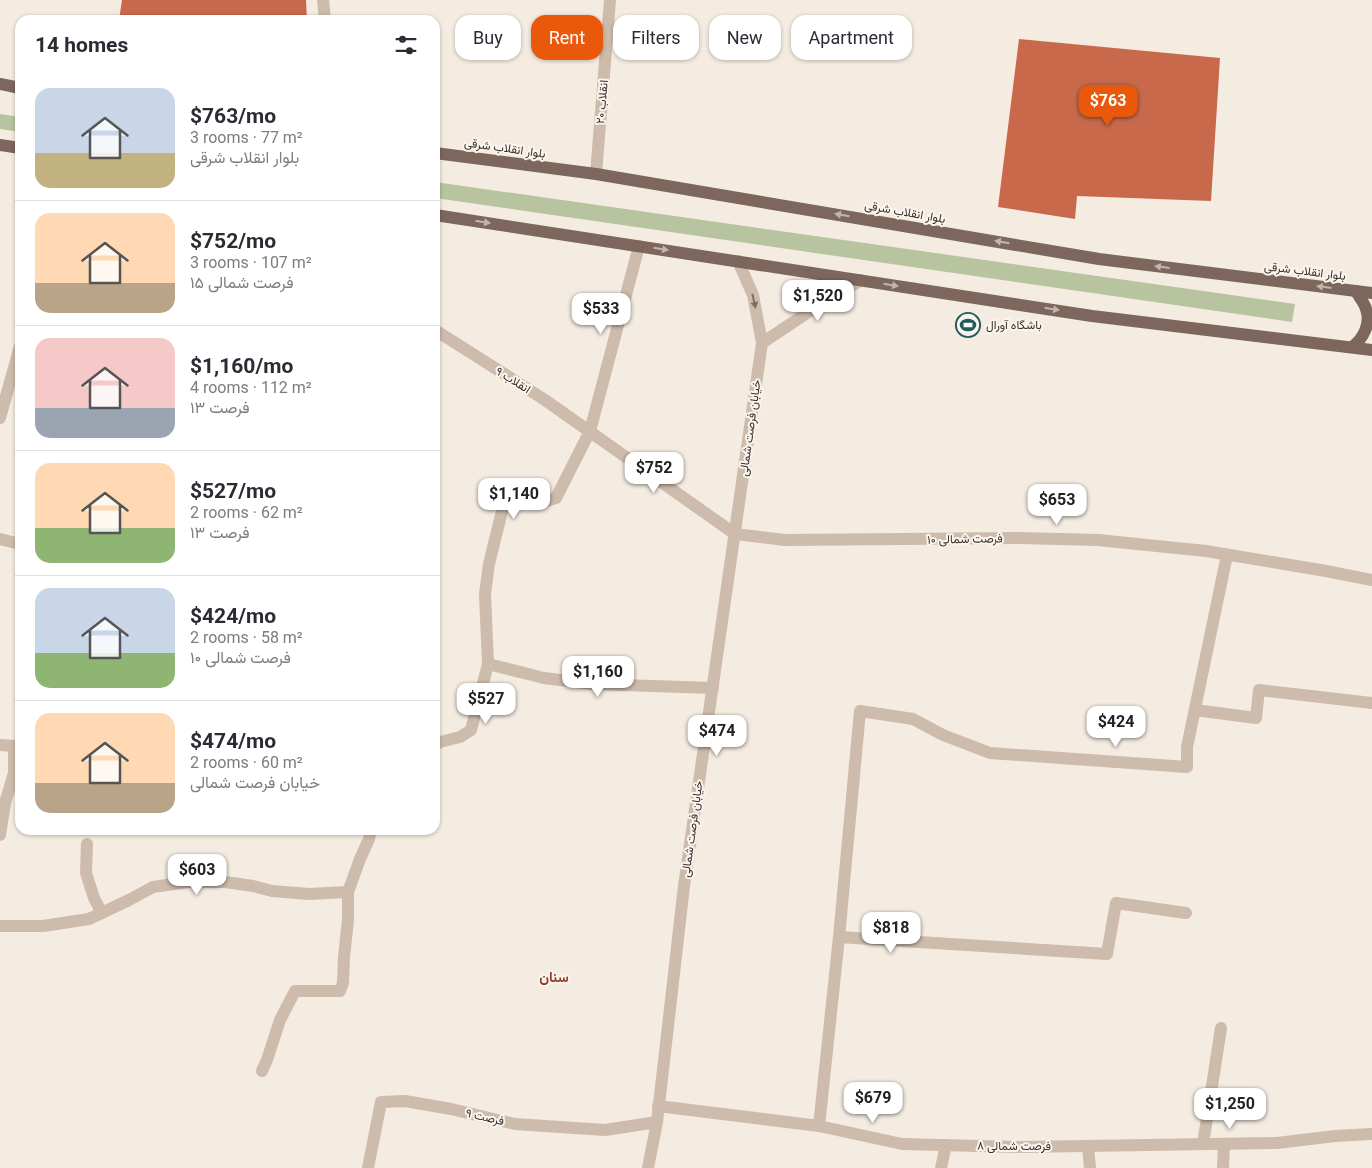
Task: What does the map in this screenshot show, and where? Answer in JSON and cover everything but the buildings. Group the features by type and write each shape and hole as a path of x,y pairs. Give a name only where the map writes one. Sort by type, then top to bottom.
{"main road":[{"path":"0,84 15,87"},
{"path":"0,145 15,147"},
{"name":"بلوار انقلاب شرقی","path":"440,154 596,174 1099,259 1372,293"},
{"path":"440,216 1092,316 1372,350"},
{"path":"1352,347 1364,334 1368,317 1366,307 1356,291"}],"street":[{"path":"324,0 325,15"},
{"name":"انقلاب ۲۰","path":"596,174 610,0"},
{"path":"440,742 460,737 471,730 488,664 485,594 489,564 503,507 515,488 546,501 556,498 590,432 639,246"},
{"name":"خیابان فرصت شمالی","path":"648,1168 657,1122 684,886 762,343 753,295 738,261"},
{"path":"762,343 813,309 862,280"},
{"name":"انقلاب ۹","path":"440,333 545,400 735,534"},
{"path":"0,418 15,364"},
{"name":"فرصت شمالی ۱۰","path":"735,534 785,540 1019,538 1098,540 1196,550 1372,580"},
{"path":"0,539 15,543"},
{"path":"819,1126 840,937 860,711 913,719 943,735 990,753 1187,767 1187,747 1227,555"},
{"path":"488,664 544,678 592,684 713,688"},
{"path":"1195,710 1256,718 1259,690 1372,703"},
{"path":"0,745 14,746 14,773 5,804 0,836"},
{"path":"262,1071 280,1020 295,991 340,991 343,984 348,920 348,892 370,835"},
{"path":"87,844 86,873 94,898 102,913"},
{"path":"0,926 43,926 89,919 153,887 188,882 225,882 254,886 272,891 309,894 348,892"},
{"path":"840,937 1107,954 1116,903 1186,912"},
{"path":"1203,1144 1220,1028"},
{"name":"فرصت ۹","path":"368,1168 381,1102 404,1101 451,1109 516,1124 605,1130 657,1122"},
{"name":"فرصت شمالی ۸","path":"658,1106 819,1126 902,1144 946,1146 1022,1147 1276,1143 1372,1134"},
{"path":"1223,1168 1224,1144"},
{"path":"941,1168 946,1146"},
{"path":"1088,1146 1090,1168"}],"green space":[{"path":"0,114 15,116 15,131 0,129"},
{"path":"440,183 1295,304 1292,322 440,199"}],"place":[{"name":"باشگاه آورال","path":"968,325"}],"district":[{"name":"سنان","path":"554,977"}]}
